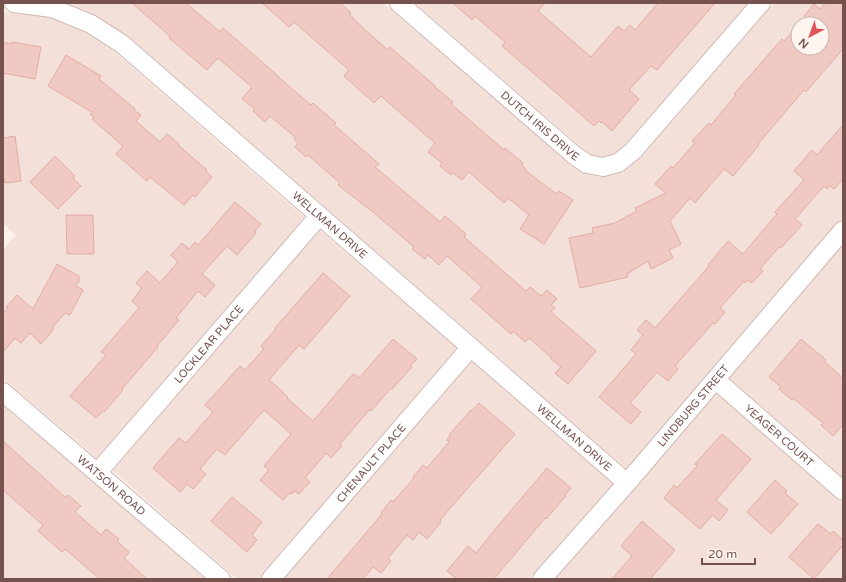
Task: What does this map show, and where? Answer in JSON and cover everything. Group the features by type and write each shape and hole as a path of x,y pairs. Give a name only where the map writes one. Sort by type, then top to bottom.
{"street":[{"name":"WELLMAN DRIVE","path":"14,3 52,8 91,24 122,44 627,482"},
{"name":"DUTCH IRIS DRIVE","path":"399,3 574,155 587,164 603,167 618,163 633,151 762,3"},
{"name":"LOCKLEAR PLACE","path":"98,472 319,216"},
{"name":"LINDBURG STREET","path":"542,579 716,380 843,230"},
{"name":"CHENAULT PLACE","path":"271,579 471,347"},
{"name":"YEAGER COURT","path":"716,380 843,491"},
{"name":"WATSON ROAD","path":"3,392 221,579"}],"shaded area":[{"path":"67,3 383,3 568,163 584,174 600,177 623,171 639,158 774,3 843,3 843,217 627,469 129,37 97,16"},
{"path":"415,3 749,3 627,144 614,154 604,157 592,155 581,147"},
{"path":"3,12 49,17 86,33 116,53 305,218 98,459 3,378 3,250 16,235 3,224"},
{"path":"319,230 458,349 259,579 237,579 112,470"},
{"path":"843,244 843,477 729,378"},
{"path":"472,361 613,484 529,579 283,579"},
{"path":"716,393 843,504 843,579 554,579"},
{"path":"3,405 91,480 205,579 3,579"}],"building":[{"path":"132,3 186,3 220,32 223,28 311,105 313,103 336,123 334,125 379,164 375,167 440,222 445,216 466,234 464,237 526,291 530,287 541,296 547,290 557,299 551,305 555,308 551,312 596,351 568,384 555,373 561,367 550,358 551,357 529,338 525,342 513,331 511,334 471,299 482,287 447,256 439,265 428,255 425,259 412,249 414,247 373,212 338,185 340,183 308,155 306,157 295,147 298,143 294,139 295,137 270,116 265,122 253,111 255,109 242,99 252,87 218,58 207,70 169,38 170,36"},
{"path":"262,3 340,3 351,13 350,15 364,29 388,50 390,47 453,102 451,104 504,150 505,148 523,163 522,165 526,169 525,170 557,194 559,191 573,200 544,244 520,229 529,215 508,198 504,203 469,172 462,180 453,173 451,175 440,166 442,163 428,152 435,143 381,96 374,103 344,76 349,70 294,22 289,27"},
{"path":"453,3 545,3 538,11 591,57 618,26 624,31 630,25 635,30 658,3 715,3 657,70 651,66 629,90 639,99 612,131 599,121 594,126 502,46 505,42 475,16 472,20"},
{"path":"825,3 843,3 843,49 806,92 804,90 733,176 724,169 695,203 690,198 670,221 681,244 669,250 673,258 651,269 648,261 627,274 628,277 580,288 569,238 593,233 592,228 615,223 637,211 635,208 666,193 655,184 671,166 673,168 695,143 692,141 709,123 711,125 736,95 734,94 782,39 784,41 790,34 790,56 830,56 830,16 804,16 814,4 820,9"},
{"path":"3,42 41,47 35,79 3,73"},
{"path":"66,55 101,76 99,79 141,115 136,121 160,142 167,134 207,170 206,171 212,177 195,197 193,195 184,205 150,177 147,181 116,154 123,146 92,119 94,117 90,114 92,112 48,86"},
{"path":"843,125 843,179 834,189 830,186 827,189 824,186 795,219 802,225 781,248 779,247 760,269 763,271 752,283 748,280 745,283 744,281 720,308 725,312 715,324 713,323 675,366 678,369 668,381 657,372 630,403 641,412 631,424 599,397 636,354 631,350 643,335 637,330 646,320 655,328 709,266 708,265 728,241 743,254 777,214 775,212 804,180 794,171 812,150 817,155"},
{"path":"15,136 21,181 5,183 3,178 3,138"},
{"path":"55,156 75,176 73,178 81,186 58,209 30,182"},
{"path":"235,202 261,224 255,231 256,233 237,255 227,246 202,274 215,285 205,297 198,291 176,318 179,320 157,346 158,347 104,412 103,411 96,418 70,396 106,355 101,352 139,308 132,301 142,288 136,283 147,271 160,283 178,262 171,255 182,243 189,249 195,242 198,245"},
{"path":"66,215 93,215 94,254 67,254"},
{"path":"57,264 79,276 79,281 76,286 83,290 70,315 65,313 41,344 30,333 21,343 15,338 3,352 3,313 8,308 6,307 17,295 33,309"},
{"path":"323,273 350,296 304,349 299,345 269,380 313,421 353,374 359,378 393,339 417,359 410,366 412,367 371,411 370,409 340,444 342,446 331,458 326,453 305,478 310,482 299,494 295,491 292,494 290,493 283,500 260,480 269,470 264,466 291,434 264,410 225,455 217,449 200,469 206,474 193,489 187,484 180,492 153,468 179,438 186,443 213,412 205,405 240,366 245,370 264,349 261,346"},
{"path":"801,339 826,360 825,362 843,378 843,425 833,436 821,425 823,423 793,398 792,400 779,389 781,387 769,377"},
{"path":"479,403 515,434 440,520 441,522 427,539 419,532 413,540 407,535 388,558 391,561 381,573 373,567 363,579 327,579 382,514 381,513 391,500 393,502 423,465 427,468 449,442 447,440 450,436 449,435"},
{"path":"722,434 751,459 716,500 728,510 719,521 713,515 700,529 664,498 674,485 677,488 697,466 695,464"},
{"path":"3,441 66,498 68,495 81,506 75,512 101,535 106,529 119,539 117,541 129,552 124,558 147,579 100,579 65,549 62,552 38,531 43,525 3,490"},
{"path":"547,468 571,488 565,495 566,496 546,519 545,518 494,579 457,579 447,571 468,546 476,553"},
{"path":"775,480 787,491 785,493 798,504 771,534 747,512"},
{"path":"232,497 262,522 252,535 257,540 247,552 211,521"},
{"path":"642,521 675,550 650,579 612,579 632,556 621,546"},
{"path":"818,524 831,534 833,531 843,540 843,545 814,579 789,557"}]}
